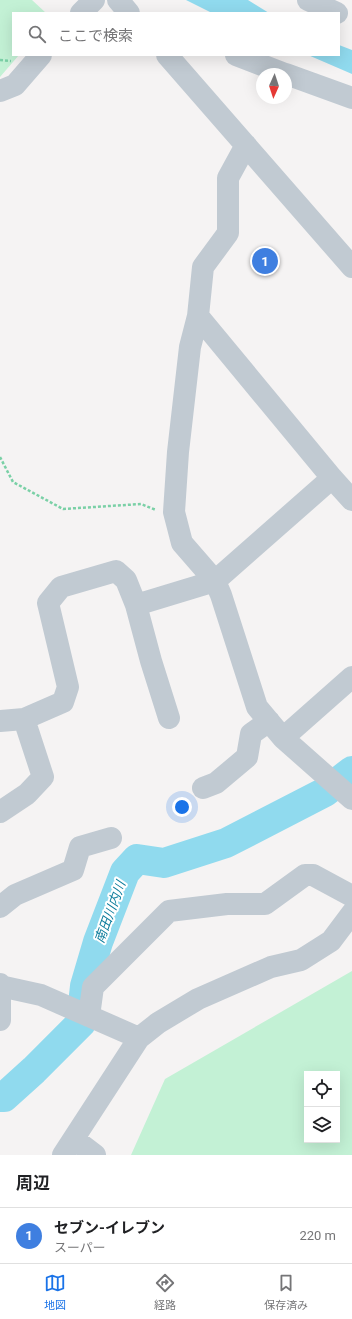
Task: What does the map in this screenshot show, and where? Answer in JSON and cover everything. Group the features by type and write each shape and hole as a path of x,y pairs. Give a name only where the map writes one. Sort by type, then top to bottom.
{"street":[{"path":"82,12 94,0"},
{"path":"118,0 128,12"},
{"path":"312,1 336,12"},
{"path":"340,14 352,19"},
{"path":"0,91 15,84 40,56"},
{"path":"168,56 352,267"},
{"path":"239,56 270,68"},
{"path":"292,76 352,98"},
{"path":"246,145 228,178 228,233 203,267 198,316 190,347 178,452 174,512 182,543 215,581 221,595 257,707 283,738 345,791"},
{"path":"198,316 332,478 352,500"},
{"path":"136,605 215,581 332,478"},
{"path":"0,721 24,718 63,702 68,687 48,603 61,587 116,572 126,580 136,605 151,661 169,718"},
{"path":"283,738 352,677"},
{"path":"0,812 27,794 43,777 24,718"},
{"path":"203,788 216,782 247,757 251,734 269,721"},
{"path":"0,907 15,895 73,870 80,846 111,838"},
{"path":"88,1016 93,987 169,911 227,904 265,904 305,875 313,875 352,896"},
{"path":"95,1155 69,1147 139,1038 158,1023 198,999 271,967 301,960 331,941 352,913"},
{"path":"0,1020 0,985 41,995 139,1038"}],"path":[{"path":"0,457 13,482 63,509 142,504 153,510 174,512"}],"green space":[{"path":"0,0 32,0 45,12 12,12 12,56 18,56 0,77"},
{"path":"352,971 352,1155 131,1155 165,1079"}],"water":[{"path":"186,0 248,0 267,12 210,12"},
{"path":"340,45 352,50 352,74 310,56 340,56"}],"waterway":[{"name":"南田川内川","path":"0,1097 4,1097 34,1070 81,1023 85,986 98,942 125,872 137,859 164,863 226,843 325,792 352,771"}],"place":[{"name":"セブン-イレブン","path":"265,261"}]}
